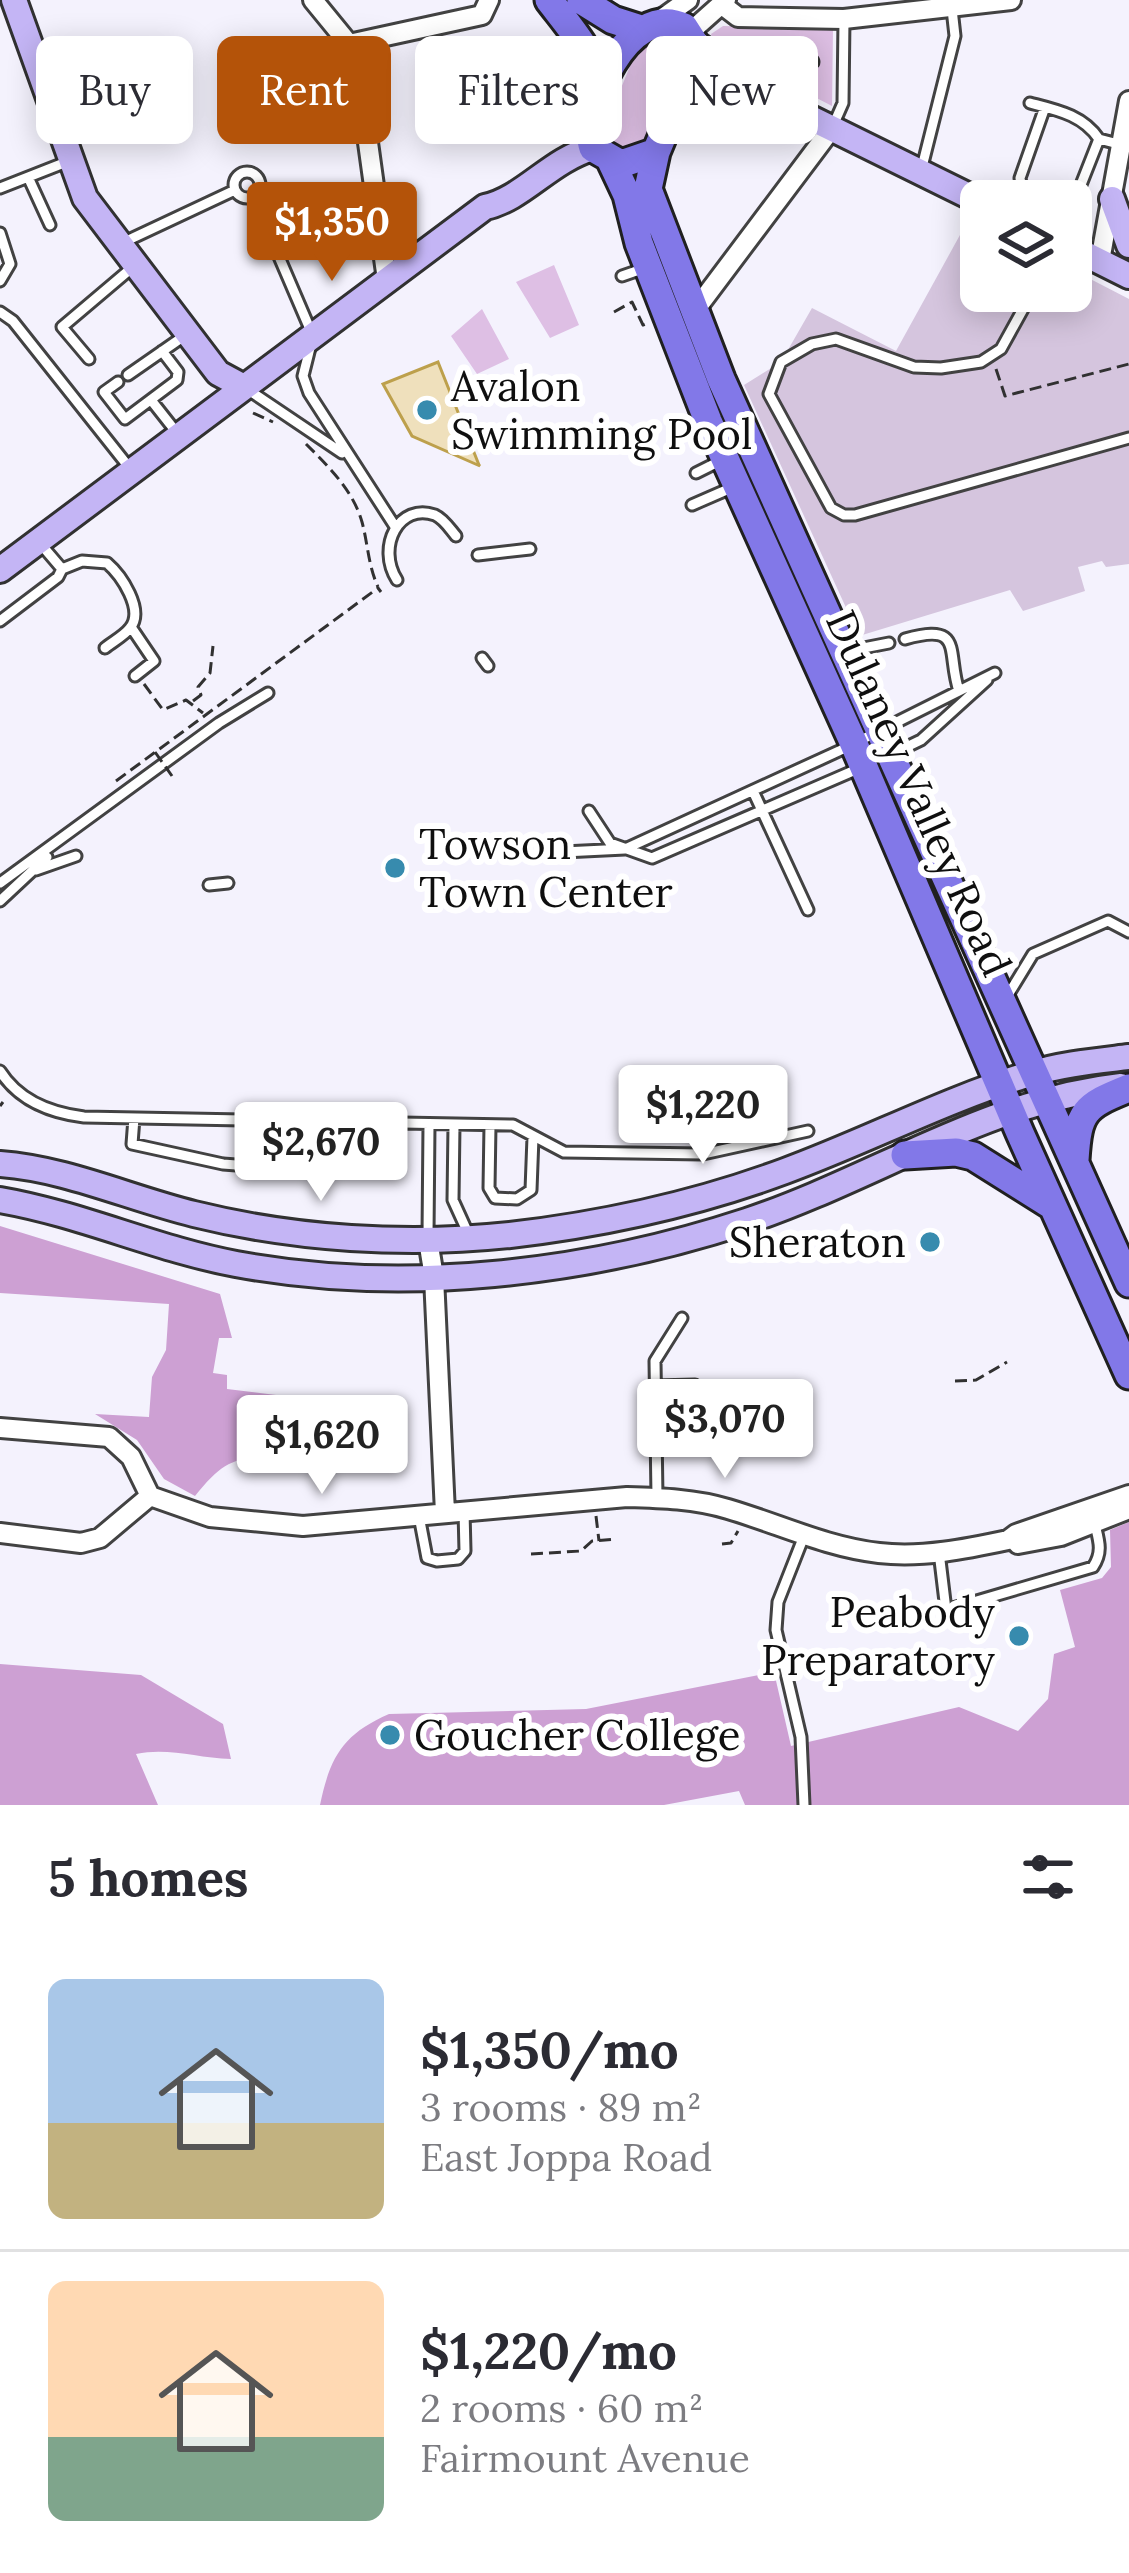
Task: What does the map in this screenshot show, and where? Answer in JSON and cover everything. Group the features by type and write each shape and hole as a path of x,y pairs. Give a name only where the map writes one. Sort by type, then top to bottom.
{"main road":[{"path":"549,0 573,36"},
{"path":"581,0 613,20 679,23 690,36"},
{"path":"12,3 36,68"},
{"path":"622,51 649,24"},
{"path":"818,121 960,192"},
{"path":"63,144 96,217 218,373 242,386"},
{"path":"599,144 599,152"},
{"path":"485,208 491,194 542,157 599,152 627,166 656,152 659,144"},
{"path":"3,561 39,542 485,208 499,204 557,162 599,152"},
{"name":"Dulaney Valley Road","path":"599,152 627,195 636,262 859,755 1051,1205 1129,1375"},
{"name":"Dulaney Valley Road","path":"656,152 648,189 693,313 1129,1283"},
{"path":"1112,199 1129,245"},
{"path":"1092,257 1129,276"},
{"path":"0,1164 74,1178 236,1224 428,1240 470,1238 594,1222 692,1202 787,1170 1034,1072 1129,1057"},
{"path":"0,1200 235,1264 308,1274 434,1276 571,1263 703,1234 784,1208 1046,1099 1129,1087"},
{"path":"1075,1164 1077,1130 1086,1110 1129,1087"},
{"path":"905,1155 956,1152 973,1156 1051,1205"}],"street":[{"path":"313,0 342,36"},
{"path":"386,36 482,15 489,0"},
{"path":"649,24 688,0"},
{"path":"692,36 723,2 738,16 844,19 1011,0"},
{"path":"1100,261 1128,114"},
{"path":"693,313 832,128"},
{"path":"368,144 387,280"},
{"path":"428,1240 454,1512"},
{"path":"0,1428 109,1437 131,1457 150,1496 242,1522 303,1526 657,1498 728,1509 804,1536 883,1553 938,1552 1008,1540 1129,1495"},
{"path":"0,1533 81,1544 100,1538 150,1496"},
{"path":"1008,1540 1019,1544 1095,1525 1129,1510"}],"lane":[{"path":"920,172 955,36 952,9"},
{"path":"832,128 843,103 844,19"},
{"path":"1030,104 1089,124 1099,139 1122,145"},
{"path":"1020,180 1046,107"},
{"path":"1083,180 1099,139"},
{"path":"0,188 69,161"},
{"path":"235,190 236,177 252,172 260,182 254,196 313,336 302,376 346,456 396,528"},
{"path":"28,177 50,225"},
{"path":"89,359 62,327 126,256 235,190"},
{"path":"235,190 243,197 254,196"},
{"path":"0,233 10,264 0,281"},
{"path":"0,312 13,321 132,471"},
{"path":"1021,312 1001,349 965,366 914,367 836,339 812,344 781,362 769,394 831,508 855,515 1129,438"},
{"path":"135,373 187,334"},
{"path":"118,386 104,392 124,419 177,380 178,372 162,351"},
{"path":"242,386 346,456"},
{"path":"153,395 179,435"},
{"path":"692,505 752,446"},
{"path":"696,473 765,473"},
{"path":"397,580 389,568 386,548 396,528 417,516 437,515 456,536"},
{"path":"39,542 62,569"},
{"path":"478,555 530,549"},
{"path":"0,620 58,577 62,569 82,561 107,563 121,578 134,608 131,628 154,661 137,675"},
{"path":"108,645 131,628"},
{"path":"905,639 928,633 950,640 959,691"},
{"path":"845,651 890,643"},
{"path":"543,853 625,849 753,791 886,742 921,740 995,673 959,691 886,742 762,811 652,858 625,849 610,843 589,812"},
{"path":"0,883 219,723 268,693"},
{"path":"753,791 808,910"},
{"path":"77,830 86,841"},
{"path":"0,902 77,830"},
{"path":"30,872 76,856"},
{"path":"209,885 228,883"},
{"path":"1004,1005 1033,954 1108,921 1129,932"},
{"path":"2,1076 53,1112 134,1118 513,1125 564,1151 703,1154 808,1131"},
{"path":"134,1118 132,1144 223,1164 312,1171 385,1171 387,1124"},
{"path":"490,1124 489,1188 495,1198 517,1198 531,1190 533,1137"},
{"path":"428,1240 429,1125"},
{"path":"454,1125 453,1200 470,1238"},
{"path":"657,1498 655,1361 682,1318"},
{"path":"655,1386 695,1385"},
{"path":"655,1427 696,1427"},
{"path":"419,1516 427,1558 458,1559 465,1552 454,1512"},
{"path":"938,1552 946,1610 1094,1567 1100,1557 1095,1525"},
{"path":"804,1536 778,1602 776,1630 801,1737 804,1805"}],"path":[{"path":"614,312 632,302 643,325 649,322"},
{"path":"992,356 1005,397 1129,364"},
{"path":"253,412 272,422"},
{"path":"304,443 340,480 362,520 367,558 378,589"},
{"path":"137,675 164,710 191,702 201,694 198,687 210,673 213,646"},
{"path":"191,702 205,715"},
{"path":"155,752 172,776"},
{"path":"955,1381 976,1380 1007,1362"},
{"path":"596,1514 599,1540"},
{"path":"722,1544 731,1543 739,1529"},
{"path":"530,1554 581,1551 599,1540 616,1539"}],"shaded area":[{"path":"723,26 833,28 832,106 818,99 818,36 711,34"},
{"path":"646,40 646,136 638,148 623,153 609,144 622,144 622,86 640,42"},
{"path":"960,235 960,312 1092,312 1092,280 1129,299 1129,564 1106,567 1102,561 1078,567 1085,591 1023,611 1010,590 859,636 744,385 781,362 812,308 896,351"},
{"path":"554,265 579,325 550,338 516,282"},
{"path":"482,309 509,359 477,374 451,336"},
{"name":"Avalon Swimming Pool","path":"438,362 480,466 412,436 383,384"},
{"path":"0,1226 220,1294 232,1338 219,1338 213,1373 227,1375 227,1389 284,1396 287,1458 256,1458 225,1466 195,1496 164,1479 137,1440 95,1414 149,1417 152,1377 166,1350 169,1304 0,1293"},
{"name":"Goucher College","path":"1129,1522 1129,1805 745,1805 739,1791 664,1805 320,1805 341,1749 360,1730 389,1714 586,1709 774,1672 791,1746 959,1707 1018,1731 1048,1699 1054,1654 1075,1647 1060,1590 1102,1578 1111,1567 1110,1530"},
{"path":"0,1664 141,1675 223,1724 231,1759 171,1752 136,1754 158,1805 0,1805"}],"place":[{"name":"Avalon Swimming Pool","path":"427,410"},
{"name":"Towson Town Center","path":"395,868"},
{"name":"Sheraton","path":"930,1242"},
{"name":"Peabody Preparatory","path":"1019,1636"},
{"name":"Goucher College","path":"390,1735"}]}
